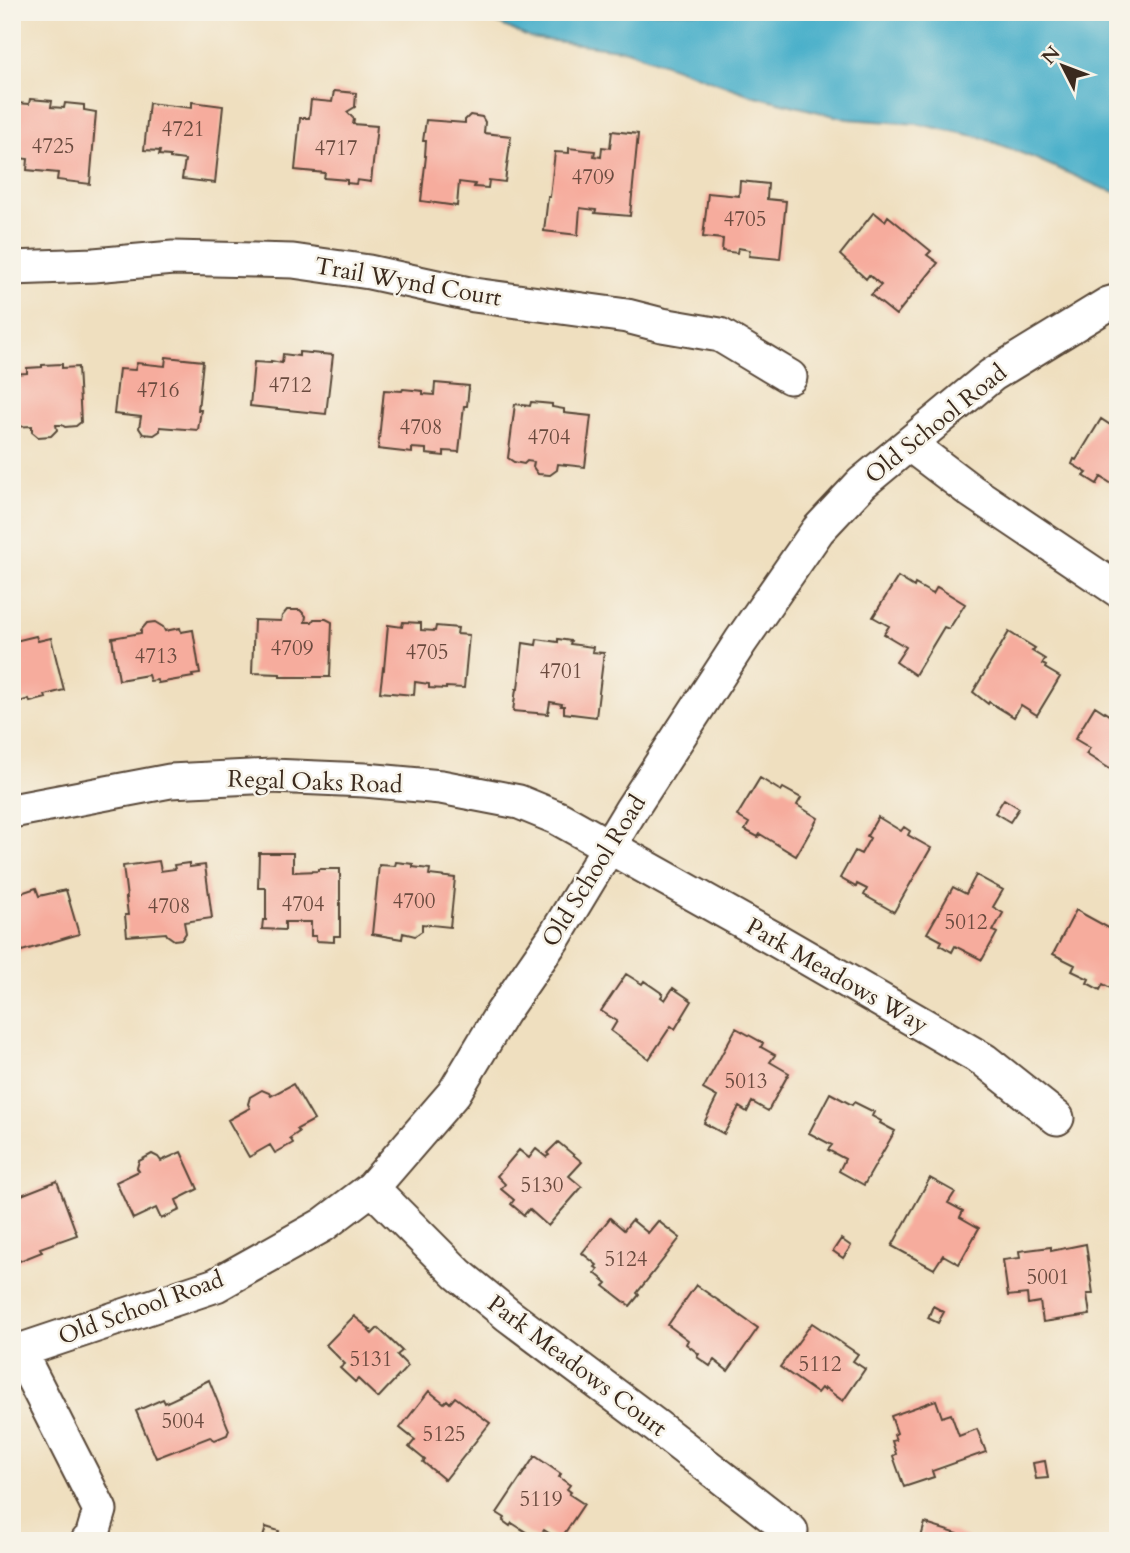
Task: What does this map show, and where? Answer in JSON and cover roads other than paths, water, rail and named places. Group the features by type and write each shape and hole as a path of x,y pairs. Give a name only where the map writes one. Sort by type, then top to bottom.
{"street":[{"name":"Trail Wynd Court","path":"12,268 173,258 293,261 369,272 474,295 627,316 662,326 720,335 790,377"},
{"name":"Old School Road","path":"16,1353 216,1285 323,1225 372,1188 454,1093 502,1013 555,936 608,846 741,641 818,530 862,483 992,374 1108,304 1118,301"},
{"path":"909,444 971,491 1118,590"},
{"name":"Regal Oaks Road","path":"12,811 170,781 272,776 365,780 441,787 519,802 558,818 608,846"},
{"name":"Park Meadows Way","path":"608,846 984,1060 1057,1118"},
{"name":"Park Meadows Court","path":"372,1188 478,1290 792,1531"},
{"path":"16,1353 100,1510 92,1537 88,1541"}],"water":[{"path":"474,12 1118,12 1118,193 980,137 918,124 847,119 751,95 627,50 530,38"}]}
